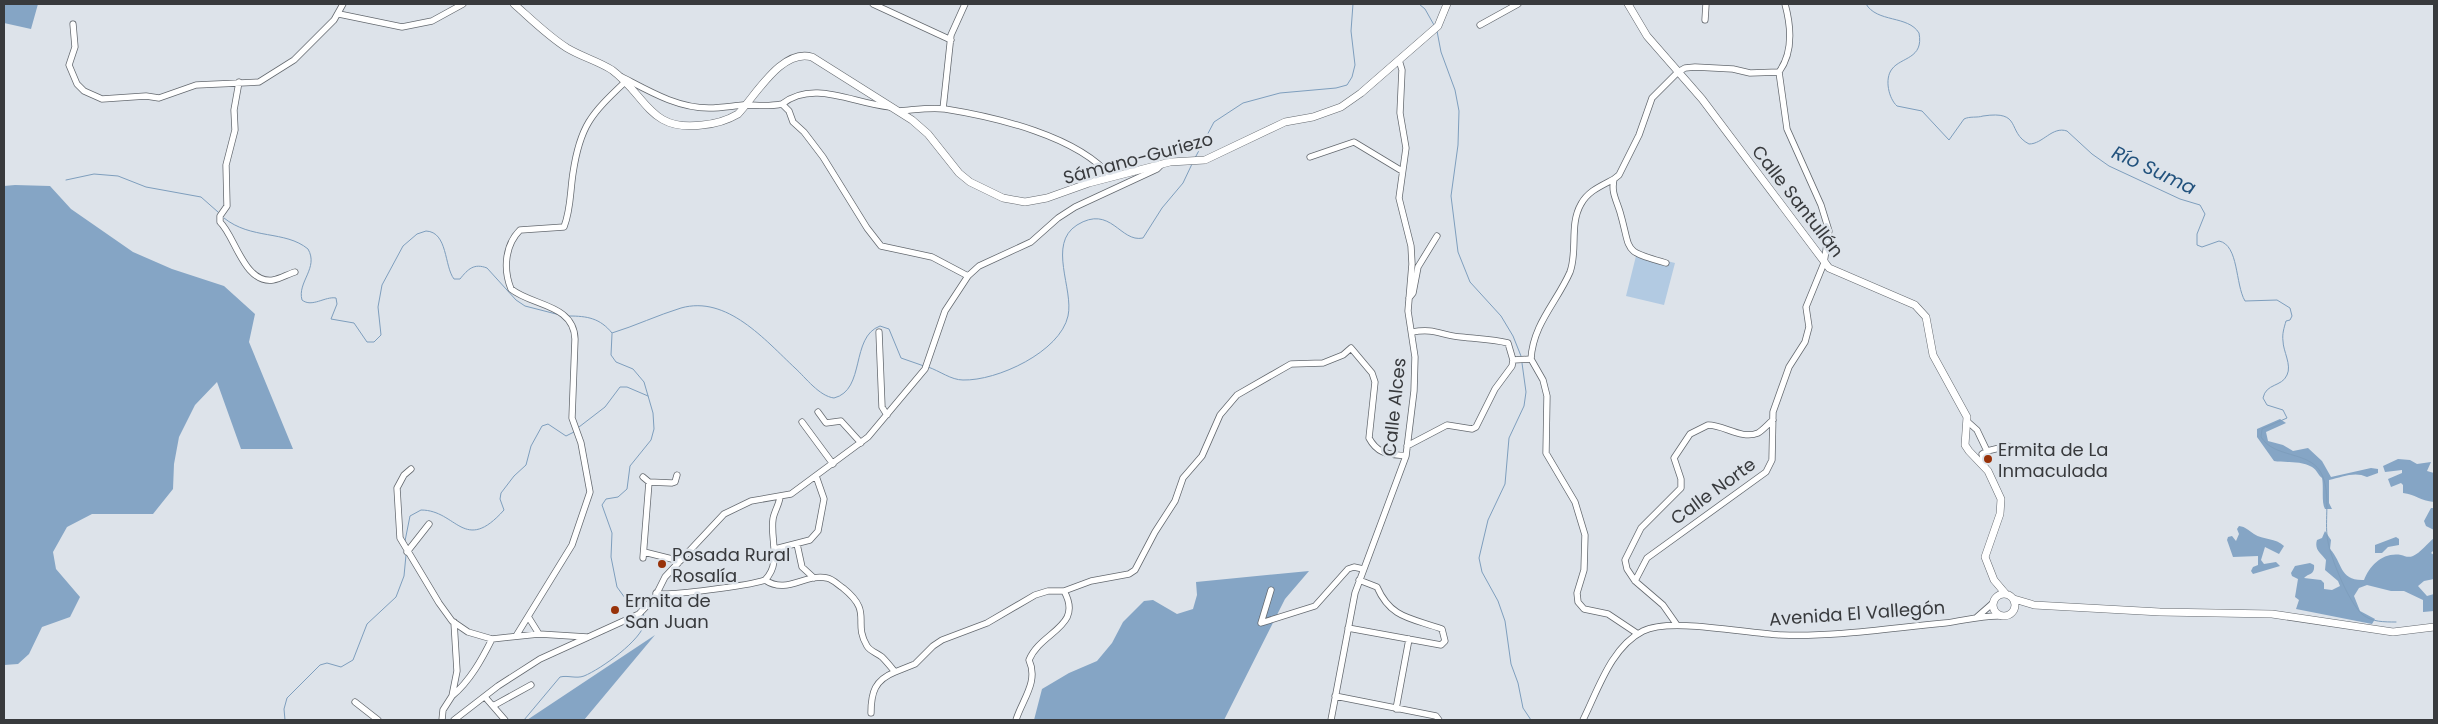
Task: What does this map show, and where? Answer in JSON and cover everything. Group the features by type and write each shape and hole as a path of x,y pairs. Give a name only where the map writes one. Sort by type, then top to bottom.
{"street":[{"path":"73,24 75,47 68,65 71,73 84,91 102,99 146,96 159,98 196,85 259,82 286,66 339,14 343,4"},
{"path":"339,14 402,27 432,21 463,4"},
{"name":"Sámano-Guriezo","path":"514,4 557,41 616,74 647,108 660,118 677,126 722,122 738,114 783,63 790,57 805,55 830,67 896,109 928,134 960,173 970,182 1003,198 1014,201 1037,201 1111,177 1163,163 1194,161 1213,157 1285,122 1312,117 1340,107 1436,28 1447,4"},
{"path":"873,4 950,40"},
{"path":"943,109 950,40 953,26 965,4"},
{"path":"1480,25 1518,4"},
{"name":"Calle Santullán","path":"1628,4 1647,36 1702,99 1824,262 1834,272 1915,305 1922,310 1926,317 1933,355 1968,422"},
{"path":"1704,20 1706,4"},
{"path":"1528,359 1544,316 1570,271 1574,255 1576,216 1580,205 1595,189 1619,175 1640,135 1652,98 1678,72 1686,68 1779,72 1787,59 1790,32 1785,4"},
{"name":"Calle Alces","path":"1330,720 1348,628 1363,569 1406,456 1416,373 1408,300 1412,264 1411,246 1400,198 1406,148 1400,113 1402,70 1399,60"},
{"name":"Calle Norte","path":"1635,581 1647,558 1766,472 1772,460 1773,420 1783,381 1805,342 1809,327 1806,307 1824,262 1829,231 1821,205 1787,129 1779,72"},
{"path":"616,74 662,98 708,108 746,105 767,107 782,104 796,95 812,92 896,109 943,109 1025,128 1071,145 1089,156 1111,177"},
{"path":"239,82 234,110 235,130 226,165 227,206 220,222 227,228 238,254 249,269 260,277 271,280 295,272"},
{"path":"516,636 529,618 535,603 572,545 589,497 589,478 572,413 575,334 559,310 523,297 512,289 507,274 508,250 511,240 520,230 564,227 569,211 573,173 583,130 596,110 625,82"},
{"path":"782,104 789,111 793,122 804,132 823,157 867,228 881,246 932,257 968,276"},
{"path":"1310,156 1354,142 1372,151 1402,171"},
{"path":"454,720 513,675 540,659 639,614 648,606 665,577 724,514 751,501 790,494 861,443 877,428 925,369 945,310 968,276 990,259 1031,242 1065,212 1157,169 1163,163"},
{"path":"1614,178 1613,197 1620,212 1627,243 1638,255 1666,263"},
{"path":"1408,300 1413,293 1418,267 1437,236"},
{"path":"1408,446 1447,426 1472,429 1476,427 1495,389 1515,360 1508,343 1492,339 1459,337 1433,330 1412,332"},
{"path":"879,332 882,407 886,415"},
{"path":"871,713 873,690 878,682 895,672 915,664 942,640 987,623 1035,595 1048,592 1064,592 1091,581 1129,574 1135,570 1155,532 1175,501 1183,478 1202,456 1220,415 1237,395 1291,364 1323,363 1334,360 1351,348 1372,373 1375,382 1369,438 1373,446 1387,454 1406,456"},
{"path":"1515,360 1528,359"},
{"path":"1528,359 1543,380 1546,396 1546,453 1575,502 1585,535 1584,570 1577,593 1578,602 1584,609 1608,614 1638,634"},
{"path":"818,412 826,423 841,421 861,443"},
{"path":"1677,625 1663,605 1635,581 1625,565 1627,554 1641,528 1681,488 1681,479 1674,458 1687,437 1708,425 1735,433 1754,434 1760,432 1773,420"},
{"path":"802,422 833,464"},
{"path":"1968,422 1977,430 1987,451"},
{"path":"1968,422 1965,444 1968,451 1985,467"},
{"path":"2008,446 1982,454 1985,467 2001,504 2000,514 1985,556 1994,580 2005,593 2014,599 2034,605 2160,612 2284,615 2393,632 2434,627"},
{"path":"411,469 400,481 396,495 401,527 400,538 439,603 454,622 468,632 492,639 539,634 588,637"},
{"path":"644,477 650,482 672,483 675,482 677,475"},
{"path":"775,549 810,540 818,531 824,499 816,476"},
{"path":"650,482 644,555 680,561"},
{"path":"765,580 772,569 775,549 772,537 773,518 780,497"},
{"path":"407,552 429,524"},
{"path":"797,544 802,567 814,578"},
{"path":"1271,590 1261,623 1315,606 1348,569 1354,567 1363,569"},
{"path":"656,593 662,595 765,580 776,586 788,586 814,578 830,578 853,596 860,605 863,638 868,648 882,658 895,672"},
{"path":"1348,628 1441,645 1445,641 1442,629 1395,613 1384,601 1377,587 1360,580"},
{"path":"1994,580 1995,611 2001,616 2034,605"},
{"path":"1016,720 1031,686 1034,669 1029,660 1033,650 1067,621 1071,612 1070,602 1064,592"},
{"path":"1973,619 1994,599 2005,593"},
{"path":"2012,613 2016,606 2014,599"},
{"name":"Avenida El Vallegón","path":"1583,720 1612,662 1622,647 1638,634 1656,626 1677,625 1782,635 1836,632 2001,616"},
{"path":"529,618 539,634"},
{"path":"452,696 457,670 454,622"},
{"path":"442,720 443,710 481,661 492,639"},
{"path":"1396,709 1409,639"},
{"path":"493,706 531,685"},
{"path":"1335,696 1436,716 1439,720"},
{"path":"485,697 505,720"},
{"path":"355,702 378,720"}],"shaded area":[{"path":"4,4 38,4 31,29 4,23"},
{"path":"4,186 50,186 71,209 133,252 172,269 224,286 255,314 249,342 293,449 241,449 217,382 195,405 179,437 174,464 173,489 153,514 92,514 67,527 53,552 56,569 80,597 70,617 42,627 29,654 18,664 4,665"},
{"path":"1636,256 1666,264 1667,261 1675,263 1664,305 1626,296"},
{"path":"2280,419 2286,423 2266,432 2268,441 2283,445 2293,451 2308,448 2322,461 2331,477 2371,468 2378,469 2378,473 2367,477 2353,475 2329,480 2329,503 2332,509 2325,509 2322,478 2315,470 2303,463 2274,461 2257,437 2257,429"},
{"path":"2398,459 2410,460 2417,464 2431,462 2427,471 2434,473 2434,502 2403,493 2403,485 2401,483 2391,487 2388,479 2402,473 2402,470 2385,472 2383,466"},
{"path":"2431,508 2434,508 2434,530 2426,526 2424,521"},
{"path":"2239,526 2258,536 2281,543 2284,546 2279,554 2265,547 2261,560 2264,564 2276,562 2280,566 2253,574 2251,571 2253,567 2258,565 2258,556 2233,557 2227,540 2228,537 2232,536 2236,541 2239,534 2237,529"},
{"path":"2325,531 2331,540 2330,549 2343,570 2350,578 2356,580 2364,580 2370,569 2383,558 2394,555 2413,556 2434,538 2434,550 2431,553 2434,555 2434,579 2424,581 2418,586 2427,596 2434,594 2434,611 2423,612 2423,600 2404,591 2391,591 2367,585 2359,588 2354,596 2360,611 2375,619 2372,624 2296,609 2299,600 2295,597 2298,579 2292,576 2291,573 2295,566 2310,563 2314,565 2313,572 2304,578 2321,580 2324,583 2324,589 2332,590 2340,586 2338,581 2325,570 2326,560 2316,546 2317,540 2322,538"},
{"path":"2396,537 2399,539 2399,545 2388,547 2382,553 2375,553 2375,545"},
{"path":"1309,571 1285,599 1224,720 1034,720 1042,689 1069,673 1097,661 1112,643 1123,622 1144,601 1153,600 1177,614 1193,609 1197,595 1196,582"},
{"path":"655,635 584,720 527,720"}],"waterway":[{"path":"1195,158 1214,122 1243,103 1280,93 1336,88 1347,85 1352,77 1355,65 1351,31 1353,4"},
{"path":"1419,4 1425,9 1434,25"},
{"name":"Río Suma","path":"1866,4 1877,14 1908,24 1919,33 1920,42 1915,53 1896,65 1888,78 1892,99 1897,106 1922,111 1949,140 1964,119 1996,115 2009,119 2018,134 2029,144 2057,131 2067,131 2092,154 2109,166 2180,199 2200,205 2205,214 2197,234 2197,245 2202,247 2219,241 2225,244 2233,257 2245,301 2277,300 2290,308 2292,316 2290,320 2286,321 2283,331 2283,345 2288,362 2287,375 2282,382 2267,390 2263,398 2267,405 2283,410 2287,418 2262,429 2261,437 2267,444 2282,452 2307,460 2320,471 2327,494 2328,543 2346,590 2357,609 2363,615 2378,621 2396,622"},
{"path":"1437,31 1441,52 1455,90 1459,111 1458,145 1451,196 1458,252 1470,282 1501,316 1513,336 1521,356"},
{"path":"928,367 954,379 977,379 1009,370 1040,352 1063,329 1068,316 1069,305 1063,255 1064,243 1068,233 1077,225 1089,220 1098,219 1107,221 1135,238 1143,238 1162,208 1183,183 1192,164"},
{"path":"66,180 94,174 118,176 146,187 201,197 218,212"},
{"path":"224,218 234,225 289,239 308,249 311,262 302,287 302,300 310,303 336,298 337,304 331,319 354,323 367,342 374,342 381,335 378,307 382,285 403,246 417,234 426,231 433,233 442,243 454,279 460,279 475,267 487,268 516,300 525,306 560,315"},
{"path":"612,333 681,308 698,306 714,308 729,314 758,333 813,386 828,397 834,398 844,393 850,385 855,375 865,341 871,332 880,326 889,329 901,358 924,366"},
{"path":"569,316 593,319 603,324 612,333"},
{"path":"612,334 611,355 616,362 633,369 644,382 653,413 654,429 651,440 630,466 627,489 618,497 606,499 602,505 612,533 611,557 617,587 625,598 640,609"},
{"path":"1522,363 1526,392 1524,406 1509,438 1505,484 1488,520 1479,558 1482,572 1498,601 1505,621 1511,664 1518,683 1523,708 1531,720"},
{"path":"579,427 605,407 620,387 627,387 648,396"},
{"path":"405,541 410,516 421,510 444,516 461,527 470,530 479,529 490,523 504,510 500,499 501,493 514,476 526,465 531,446 542,426 548,424 566,436 574,432"},
{"path":"285,720 284,709 287,698 320,665 327,663 341,667 353,660 367,624 396,597 404,576 406,555"},
{"path":"524,720 560,677 584,676 610,661 629,645 637,637 645,622 643,612"}],"place":[{"name":"Ermita de La Inmaculada","path":"1988,459"},
{"name":"Posada Rural Rosalía","path":"662,564"},
{"name":"Ermita de San Juan","path":"615,610"}]}
